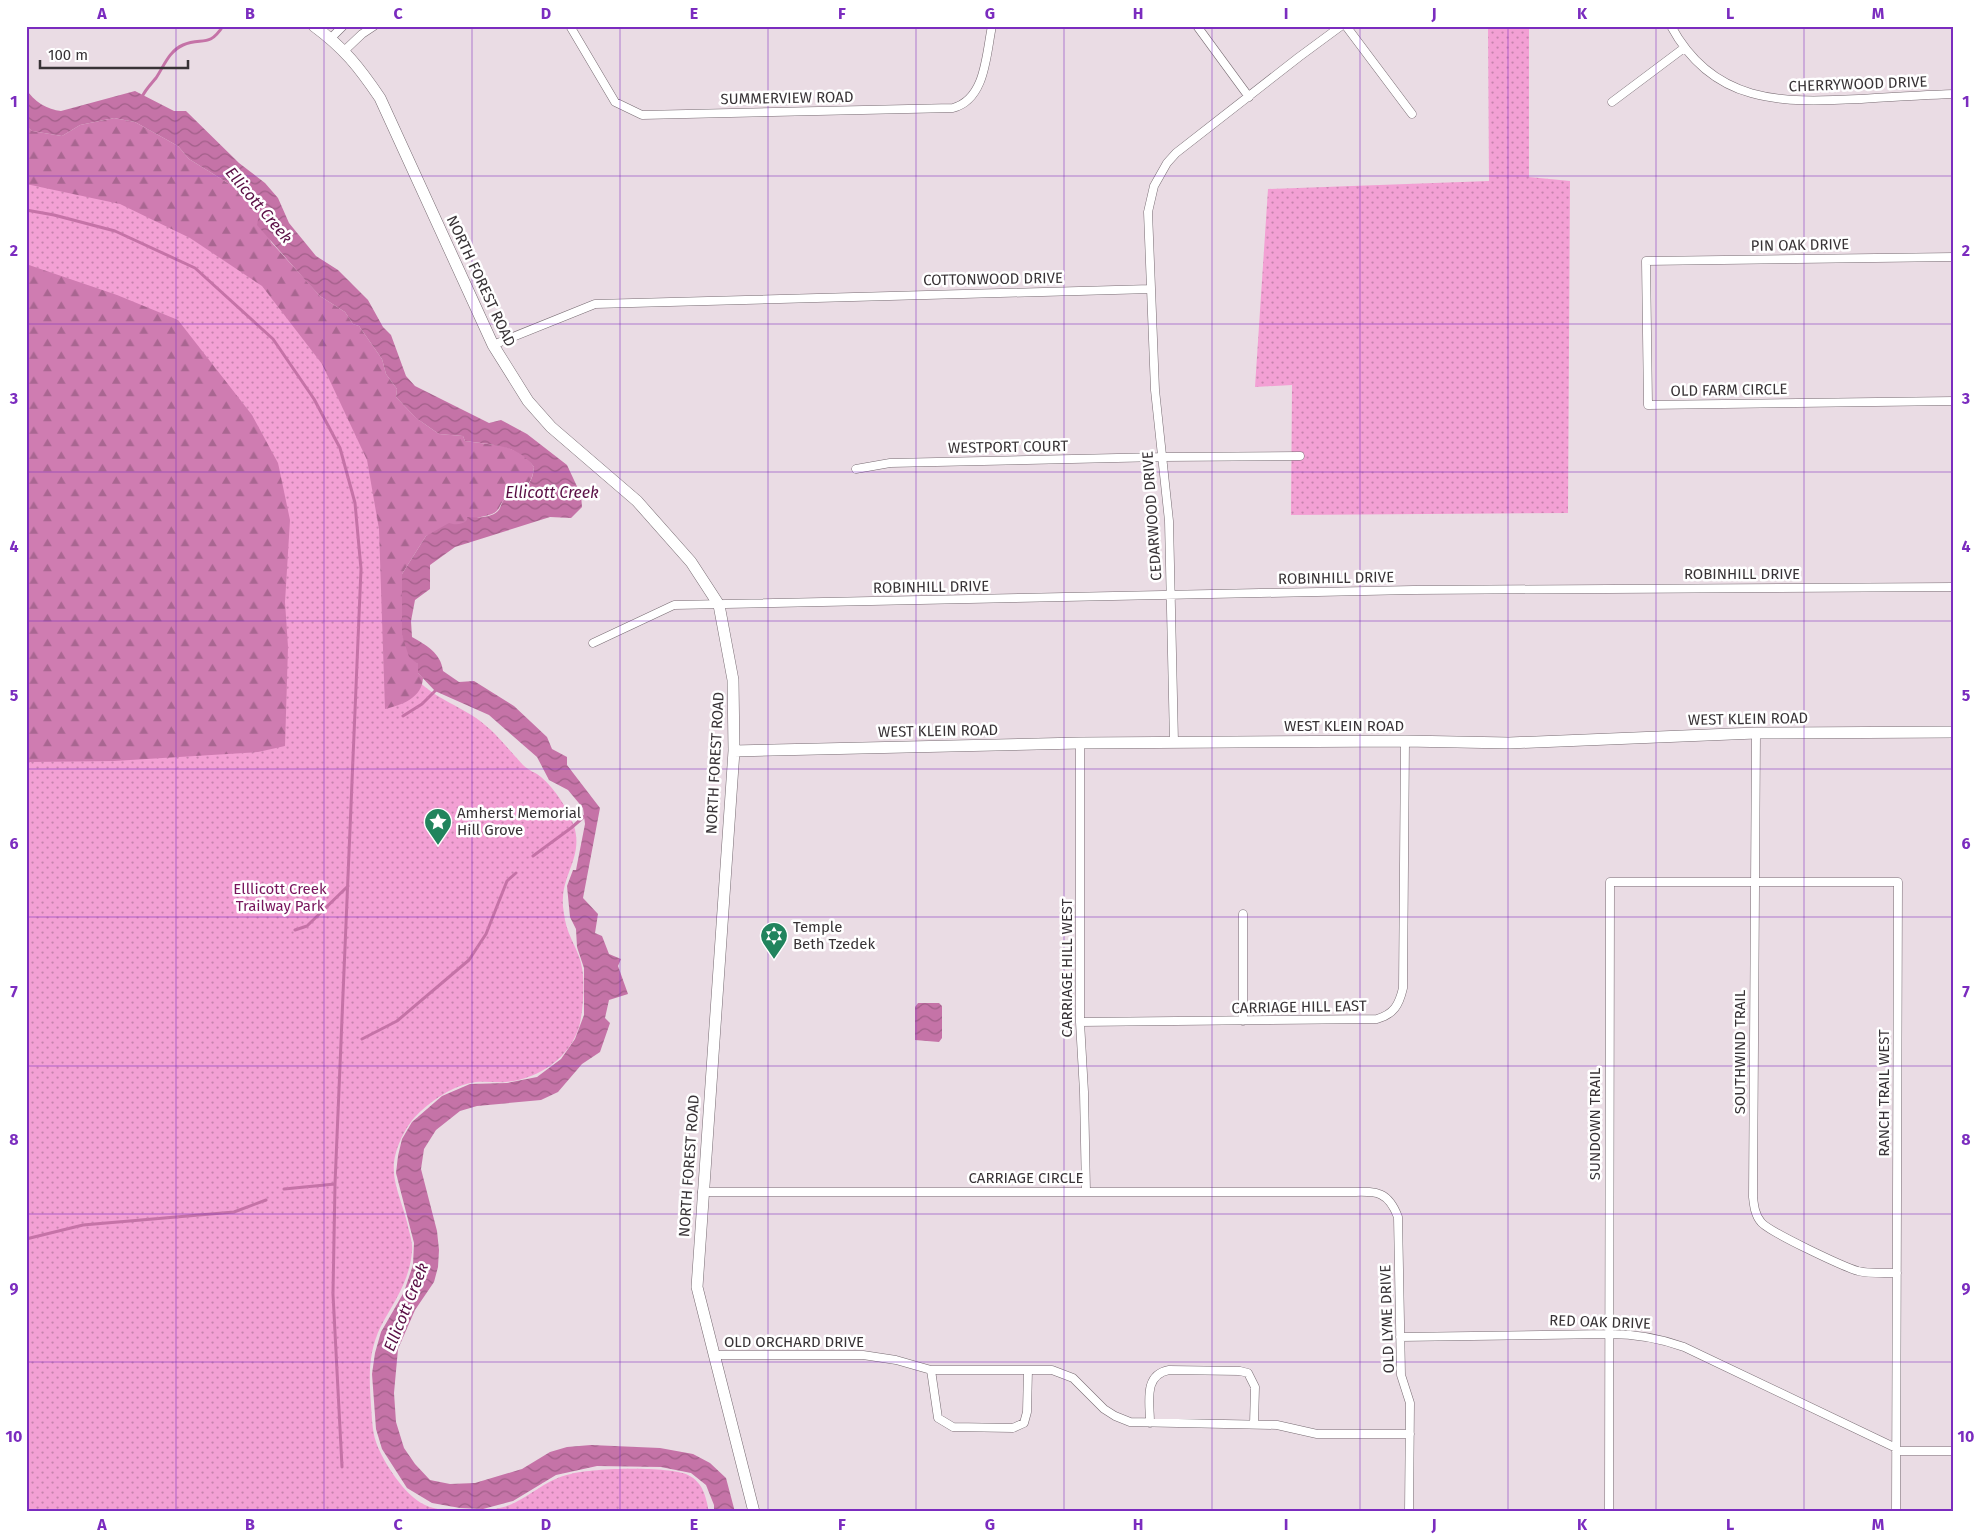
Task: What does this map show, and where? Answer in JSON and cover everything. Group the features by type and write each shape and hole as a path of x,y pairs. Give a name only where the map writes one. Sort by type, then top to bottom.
{"street":[{"name":"NORTH FOREST ROAD","path":"314,26 359,66 380,98 493,345 528,400 551,427 637,501 691,562 720,605 734,680 734,751 702,1192 697,1287 754,1512"},
{"path":"330,39 343,26"},
{"path":"344,51 362,34 374,26"},
{"name":"SUMMERVIEW ROAD","path":"570,26 615,102 642,115 953,108 967,101 981,82 992,26"},
{"path":"1197,26 1250,96"},
{"path":"1151,289 1148,212 1150,199 1160,174 1167,163 1186,144 1341,26"},
{"path":"1346,26 1412,114"},
{"name":"CHERRYWOOD DRIVE","path":"1671,26 1684,48 1703,67 1726,83 1755,95 1776,100 1819,101 1954,94"},
{"path":"1612,102 1684,48"},
{"name":"PIN OAK DRIVE","path":"1646,261 1954,257"},
{"name":"OLD FARM CIRCLE","path":"1646,261 1648,405 1954,401"},
{"name":"COTTONWOOD DRIVE","path":"493,345 595,304 1151,289"},
{"name":"CEDARWOOD DRIVE","path":"1151,289 1155,390 1169,521 1174,742"},
{"name":"WESTPORT COURT","path":"856,468 890,463 1162,456 1300,456"},
{"name":"ROBINHILL DRIVE","path":"593,643 674,605 1520,588 1954,588"},
{"name":"WEST KLEIN ROAD","path":"734,751 1174,742 1406,740 1509,743 1756,733 1954,732"},
{"name":"SOUTHWIND TRAIL","path":"1756,733 1753,1197 1757,1216 1768,1228 1848,1268 1867,1272 1896,1273"},
{"name":"CARRIAGE HILL EAST","path":"1080,1022 1377,1019 1391,1013 1398,1006 1403,988 1406,740"},
{"name":"CARRIAGE HILL WEST","path":"1080,743 1080,1022 1084,1092 1086,1192"},
{"name":"SUNDOWN TRAIL","path":"1609,1512 1610,882 1754,882"},
{"name":"RANCH TRAIL WEST","path":"1754,882 1898,882 1896,1512"},
{"path":"1243,914 1243,1021"},
{"name":"CARRIAGE CIRCLE","path":"702,1192 1349,1192"},
{"name":"OLD LYME DRIVE","path":"1349,1192 1384,1195 1390,1200 1398,1217 1401,1375 1410,1404 1409,1512"},
{"name":"RED OAK DRIVE","path":"1400,1337 1609,1334 1647,1336 1662,1339 1684,1347 1896,1450 1954,1451"},
{"name":"OLD ORCHARD DRIVE","path":"714,1355 863,1355 896,1360 931,1370 1052,1370 1063,1373 1079,1382 1104,1409 1130,1422 1277,1424 1317,1434 1410,1434"},
{"path":"931,1370 938,1418 944,1423 954,1427 1014,1428 1024,1423 1027,1412 1028,1370"},
{"path":"1150,1422 1150,1386 1155,1376 1160,1372 1169,1370 1240,1371 1248,1373 1255,1387 1254,1424"}],"green space":[{"path":"1488,26 1529,26 1529,177 1570,181 1568,513 1291,515 1292,385 1255,387 1268,189 1489,181"},
{"path":"114,118 135,122 178,146 189,159 236,188 260,215 271,242 320,296 345,312 353,324 359,326 382,359 386,374 397,389 396,397 416,418 439,434 463,436 465,441 503,446 525,455 534,467 531,480 526,487 505,499 495,513 469,520 426,536 402,574 402,635 418,664 418,673 423,678 419,691 410,700 385,709 379,529 367,460 322,364 262,286 190,238 120,204 26,184 26,126 32,131 62,136 80,125"},
{"name":"Elllicott Creek Trailway Park","path":"83,127 391,397 442,439 507,449 518,442 529,464 423,535 396,577 404,642 411,672 417,680 433,693 483,723 527,769 539,775 556,793 568,813 576,836 575,855 566,880 563,900 567,926 581,962 583,990 582,1014 579,1027 568,1049 551,1065 530,1077 506,1082 470,1083 454,1088 440,1096 410,1123 402,1136 395,1158 394,1177 411,1237 412,1251 411,1262 405,1281 381,1326 374,1345 370,1365 370,1384 374,1433 379,1450 389,1468 417,1501 434,1508 456,1512 26,1512 26,129 61,139"},
{"path":"26,264 117,295 178,320 252,415 278,463 290,520 285,602 288,647 285,746 258,752 114,761 30,762 26,765"},
{"path":"648,1469 678,1472 693,1478 705,1496 709,1512 469,1512 492,1510 512,1504 562,1476 596,1470"}],"water":[{"name":"Ellicott Creek","path":"26,89 41,104 61,111 135,91 174,111 186,111 239,163 265,183 278,198 289,223 316,256 338,270 368,300 383,327 391,335 406,376 415,386 489,423 501,420 527,434 567,465 581,495 582,507 571,518 550,517 455,547 430,565 430,589 415,600 411,621 412,637 432,650 439,659 443,671 459,682 474,681 514,706 547,737 552,749 567,757 567,765 600,808 583,898 598,914 595,933 602,936 609,954 621,959 618,966 628,994 609,1000 605,1018 610,1023 600,1052 582,1064 558,1092 541,1100 477,1106 460,1111 436,1130 424,1149 421,1169 437,1231 438,1267 434,1282 415,1310 398,1349 394,1393 396,1422 404,1448 415,1464 430,1480 450,1484 475,1483 522,1469 550,1452 567,1447 591,1445 660,1448 693,1454 710,1463 726,1478 735,1512 714,1512 714,1505 706,1485 691,1473 661,1467 597,1466 556,1475 513,1501 483,1509 460,1508 432,1503 407,1488 382,1449 376,1429 372,1374 375,1353 381,1332 404,1292 413,1265 414,1243 396,1173 402,1139 412,1122 442,1096 470,1084 507,1083 537,1077 561,1059 575,1039 584,1015 584,968 577,947 576,929 570,917 567,886 573,870 576,870 585,824 583,808 568,790 549,780 537,757 489,715 435,691 418,673 418,664 409,657 402,635 402,574 426,536 449,523 463,523 467,520 467,517 483,517 495,513 499,510 505,499 519,493 526,487 531,480 534,467 527,459 512,450 494,445 465,441 463,436 439,434 416,418 396,397 397,389 386,374 382,359 359,326 353,324 345,312 320,296 306,281 257,225 259,215 236,188 189,159 178,146 135,122 114,118 80,125 62,136 32,131 26,126"},
{"path":"918,1003 939,1003 942,1006 942,1038 939,1042 915,1040 915,1007"}],"waterway":[{"path":"142,97 174,51 183,45 209,40 223,26"},
{"path":"26,210 54,215 115,231 195,268 273,339 314,399 340,448 355,503 361,569 335,1184 333,1294 342,1467"},
{"path":"403,716 422,704 437,689"},
{"path":"533,856 586,815"},
{"path":"362,1039 397,1021 469,960 486,934 507,881 516,873"},
{"path":"295,930 307,926 348,886"},
{"path":"284,1189 335,1184"},
{"path":"26,1239 83,1225 234,1212 266,1200"}],"place":[{"name":"Amherst Memorial Hill Grove","path":"438,846"},
{"name":"Temple Beth Tzedek","path":"774,960"}]}
